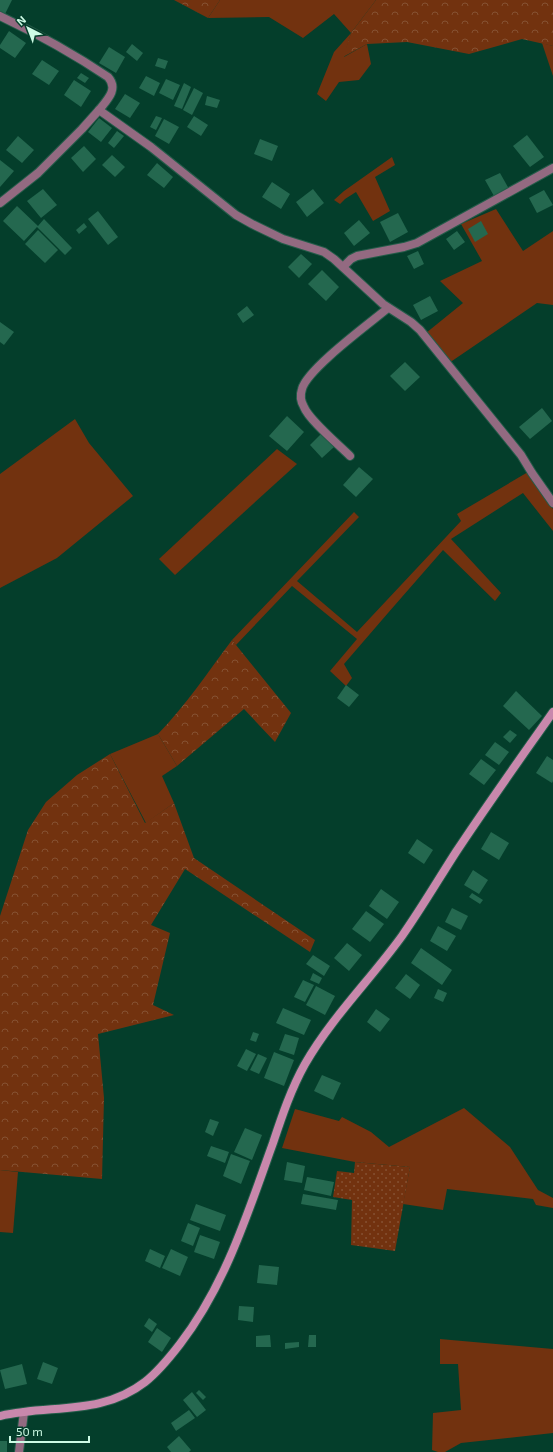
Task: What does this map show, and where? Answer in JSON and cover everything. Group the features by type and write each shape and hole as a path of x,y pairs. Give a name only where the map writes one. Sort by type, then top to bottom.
{"street":[{"path":"0,16 22,26 65,50 108,77 113,82 114,87 99,110 82,129 38,173 0,203"},
{"path":"99,110 145,142 236,215 283,239 324,252 343,267 388,308 412,322 521,455 553,503"},
{"path":"343,267 351,259 357,256 417,243 553,168"},
{"path":"350,456 312,419 304,409 301,399 302,388 321,363 388,308"},
{"path":"0,1416 100,1404 118,1398 147,1381 170,1357 202,1312 220,1280 235,1247 289,1097 303,1066 314,1047 402,936 461,844 553,712"},
{"path":"19,1452 24,1412"}],"green space":[{"path":"174,0 220,0 208,18"},
{"path":"220,0 376,0 351,33 334,14 303,38 269,17 208,18"},
{"path":"376,0 553,0 553,46 522,39 469,54 407,42 367,44 343,57 351,33"},
{"path":"351,33 344,57 367,44 371,64 359,80 339,82 326,101 317,94 334,52"},
{"path":"542,43 553,46 553,76"},
{"path":"392,157 395,165 375,177 390,211 373,221 356,192 340,204 334,200 344,191"},
{"path":"496,209 523,251 553,231 553,305 537,303 449,363 426,333 463,303 440,281 482,261 461,224"},
{"path":"75,419 89,443 133,496 57,558 0,588 0,474"},
{"path":"277,449 297,464 175,575 159,559"},
{"path":"528,472 553,509 553,531 523,493 451,539 501,593 495,601 443,550 344,664 352,678 346,686 330,671 357,639 292,586 236,645 232,640 354,512 359,517 297,581 357,632 461,521 457,514"},
{"path":"232,640 291,713 275,742 244,709 177,766 158,734 187,700"},
{"path":"158,734 177,766 162,776 174,803 146,823 110,754"},
{"path":"110,754 145,823 174,803 194,858 315,940 310,952 185,869 151,925 170,933 153,1005 174,1015 98,1034 104,1098 102,1179 0,1170 0,916 28,830 46,802 77,775"},
{"path":"464,1108 510,1147 538,1190 553,1198 553,1208 536,1205 533,1199 447,1189 443,1210 403,1204 410,1167 355,1162 282,1148 295,1109 339,1121 342,1117 371,1132 389,1147"},
{"path":"355,1162 410,1167 395,1251 351,1245 352,1200 333,1197 337,1171 354,1173"},
{"path":"0,1170 18,1172 13,1233 0,1232"},
{"path":"440,1339 553,1349 553,1433 461,1443 445,1452 432,1450 433,1413 461,1410 458,1364 440,1364"}],"building":[{"path":"0,0 12,0 5,14 0,11"},
{"path":"9,31 26,43 15,58 0,48 0,45"},
{"path":"132,44 143,53 137,61 126,52"},
{"path":"109,47 125,57 116,73 99,63"},
{"path":"158,58 168,61 165,69 155,66"},
{"path":"42,60 59,71 49,85 32,74"},
{"path":"81,73 89,78 85,83 77,78"},
{"path":"146,76 160,83 154,96 139,88"},
{"path":"166,79 180,85 173,100 159,93"},
{"path":"74,80 91,91 81,107 64,95"},
{"path":"184,83 191,87 182,109 174,106"},
{"path":"194,88 203,93 192,115 183,110"},
{"path":"125,94 140,103 130,118 115,109"},
{"path":"207,96 220,100 217,108 205,105"},
{"path":"156,116 162,118 156,130 150,127"},
{"path":"194,116 208,125 201,136 187,127"},
{"path":"99,118 112,128 101,142 88,132"},
{"path":"164,119 179,127 169,144 155,136"},
{"path":"117,131 124,136 114,148 108,143"},
{"path":"527,135 544,157 530,167 513,146"},
{"path":"18,136 34,150 22,163 6,150"},
{"path":"260,139 278,146 272,161 254,154"},
{"path":"84,146 96,159 83,172 71,158"},
{"path":"112,155 125,167 115,177 102,165"},
{"path":"0,160 14,171 0,187"},
{"path":"157,163 173,177 164,188 147,175"},
{"path":"500,173 509,189 494,196 485,180"},
{"path":"272,182 290,194 281,209 262,197"},
{"path":"43,189 57,205 41,218 27,201"},
{"path":"313,189 324,203 307,217 296,202"},
{"path":"544,190 553,205 537,213 529,198"},
{"path":"17,206 38,226 44,219 72,248 65,255 37,227 24,241 3,221"},
{"path":"98,211 118,237 108,245 88,219"},
{"path":"398,213 408,232 390,242 380,222"},
{"path":"359,220 370,233 354,246 344,233"},
{"path":"481,221 488,234 475,242 468,229"},
{"path":"84,223 87,227 79,234 76,230"},
{"path":"38,230 58,250 45,263 25,244"},
{"path":"457,231 465,242 454,250 446,239"},
{"path":"418,251 424,264 414,269 407,256"},
{"path":"301,254 312,264 299,278 288,267"},
{"path":"322,270 339,287 326,301 308,284"},
{"path":"430,296 438,311 421,320 413,305"},
{"path":"247,306 254,315 243,323 237,314"},
{"path":"0,322 14,332 4,345 0,342"},
{"path":"405,362 420,377 405,391 390,376"},
{"path":"542,408 552,421 530,439 519,427"},
{"path":"287,416 304,432 287,451 269,436"},
{"path":"322,433 334,447 322,458 310,445"},
{"path":"359,467 373,479 356,497 343,485"},
{"path":"346,685 359,695 349,707 337,698"},
{"path":"516,691 542,716 529,730 503,706"},
{"path":"510,730 517,735 510,743 503,737"},
{"path":"495,742 509,752 499,765 485,755"},
{"path":"547,756 553,760 552,783 536,773"},
{"path":"481,759 496,770 484,785 469,774"},
{"path":"491,832 509,843 499,860 481,849"},
{"path":"417,839 433,850 424,864 408,853"},
{"path":"473,870 488,880 479,894 464,885"},
{"path":"381,889 399,902 387,919 369,906"},
{"path":"472,893 483,900 480,904 469,897"},
{"path":"452,908 468,916 461,930 445,922"},
{"path":"366,911 384,924 370,942 352,929"},
{"path":"438,926 456,936 447,951 430,941"},
{"path":"347,943 362,955 349,971 334,958"},
{"path":"421,948 452,970 442,985 411,963"},
{"path":"313,955 330,966 324,976 306,964"},
{"path":"313,973 322,978 319,984 310,980"},
{"path":"406,974 420,985 410,999 395,988"},
{"path":"303,980 314,985 305,1002 294,997"},
{"path":"316,986 335,996 325,1015 306,1005"},
{"path":"438,989 447,993 443,1002 434,998"},
{"path":"283,1008 311,1020 304,1035 276,1023"},
{"path":"376,1009 390,1019 380,1032 367,1022"},
{"path":"253,1032 259,1034 256,1042 250,1040"},
{"path":"285,1034 299,1038 294,1055 279,1050"},
{"path":"246,1049 256,1054 247,1071 237,1066"},
{"path":"274,1052 294,1060 284,1086 264,1078"},
{"path":"258,1054 267,1058 259,1074 250,1070"},
{"path":"322,1075 341,1083 333,1100 314,1091"},
{"path":"210,1119 219,1122 213,1136 205,1132"},
{"path":"245,1128 262,1135 252,1160 234,1152"},
{"path":"211,1146 229,1152 225,1163 207,1156"},
{"path":"231,1154 250,1161 241,1184 223,1176"},
{"path":"287,1162 305,1166 302,1183 284,1180"},
{"path":"307,1177 334,1182 331,1196 304,1190"},
{"path":"303,1194 338,1200 336,1210 301,1204"},
{"path":"196,1204 226,1215 220,1231 190,1220"},
{"path":"188,1223 200,1228 193,1246 181,1241"},
{"path":"200,1235 220,1242 214,1259 194,1252"},
{"path":"150,1249 165,1256 160,1268 145,1261"},
{"path":"171,1249 188,1257 180,1276 162,1268"},
{"path":"259,1265 279,1267 277,1285 257,1283"},
{"path":"239,1306 254,1307 253,1322 238,1320"},
{"path":"149,1318 157,1324 152,1332 144,1326"},
{"path":"157,1328 171,1338 162,1352 148,1342"},
{"path":"270,1335 271,1347 256,1347 256,1336"},
{"path":"309,1335 316,1335 316,1347 308,1347"},
{"path":"299,1342 299,1347 285,1349 285,1343"},
{"path":"43,1362 58,1368 52,1384 37,1379"},
{"path":"22,1364 27,1384 5,1389 0,1370"},
{"path":"199,1390 206,1397 203,1400 196,1393"},
{"path":"192,1392 206,1410 197,1417 183,1400"},
{"path":"189,1410 195,1418 176,1431 171,1423"},
{"path":"179,1436 191,1450 189,1452 171,1452 167,1447"},
{"path":"0,1441 7,1441 7,1452 0,1452"}]}
